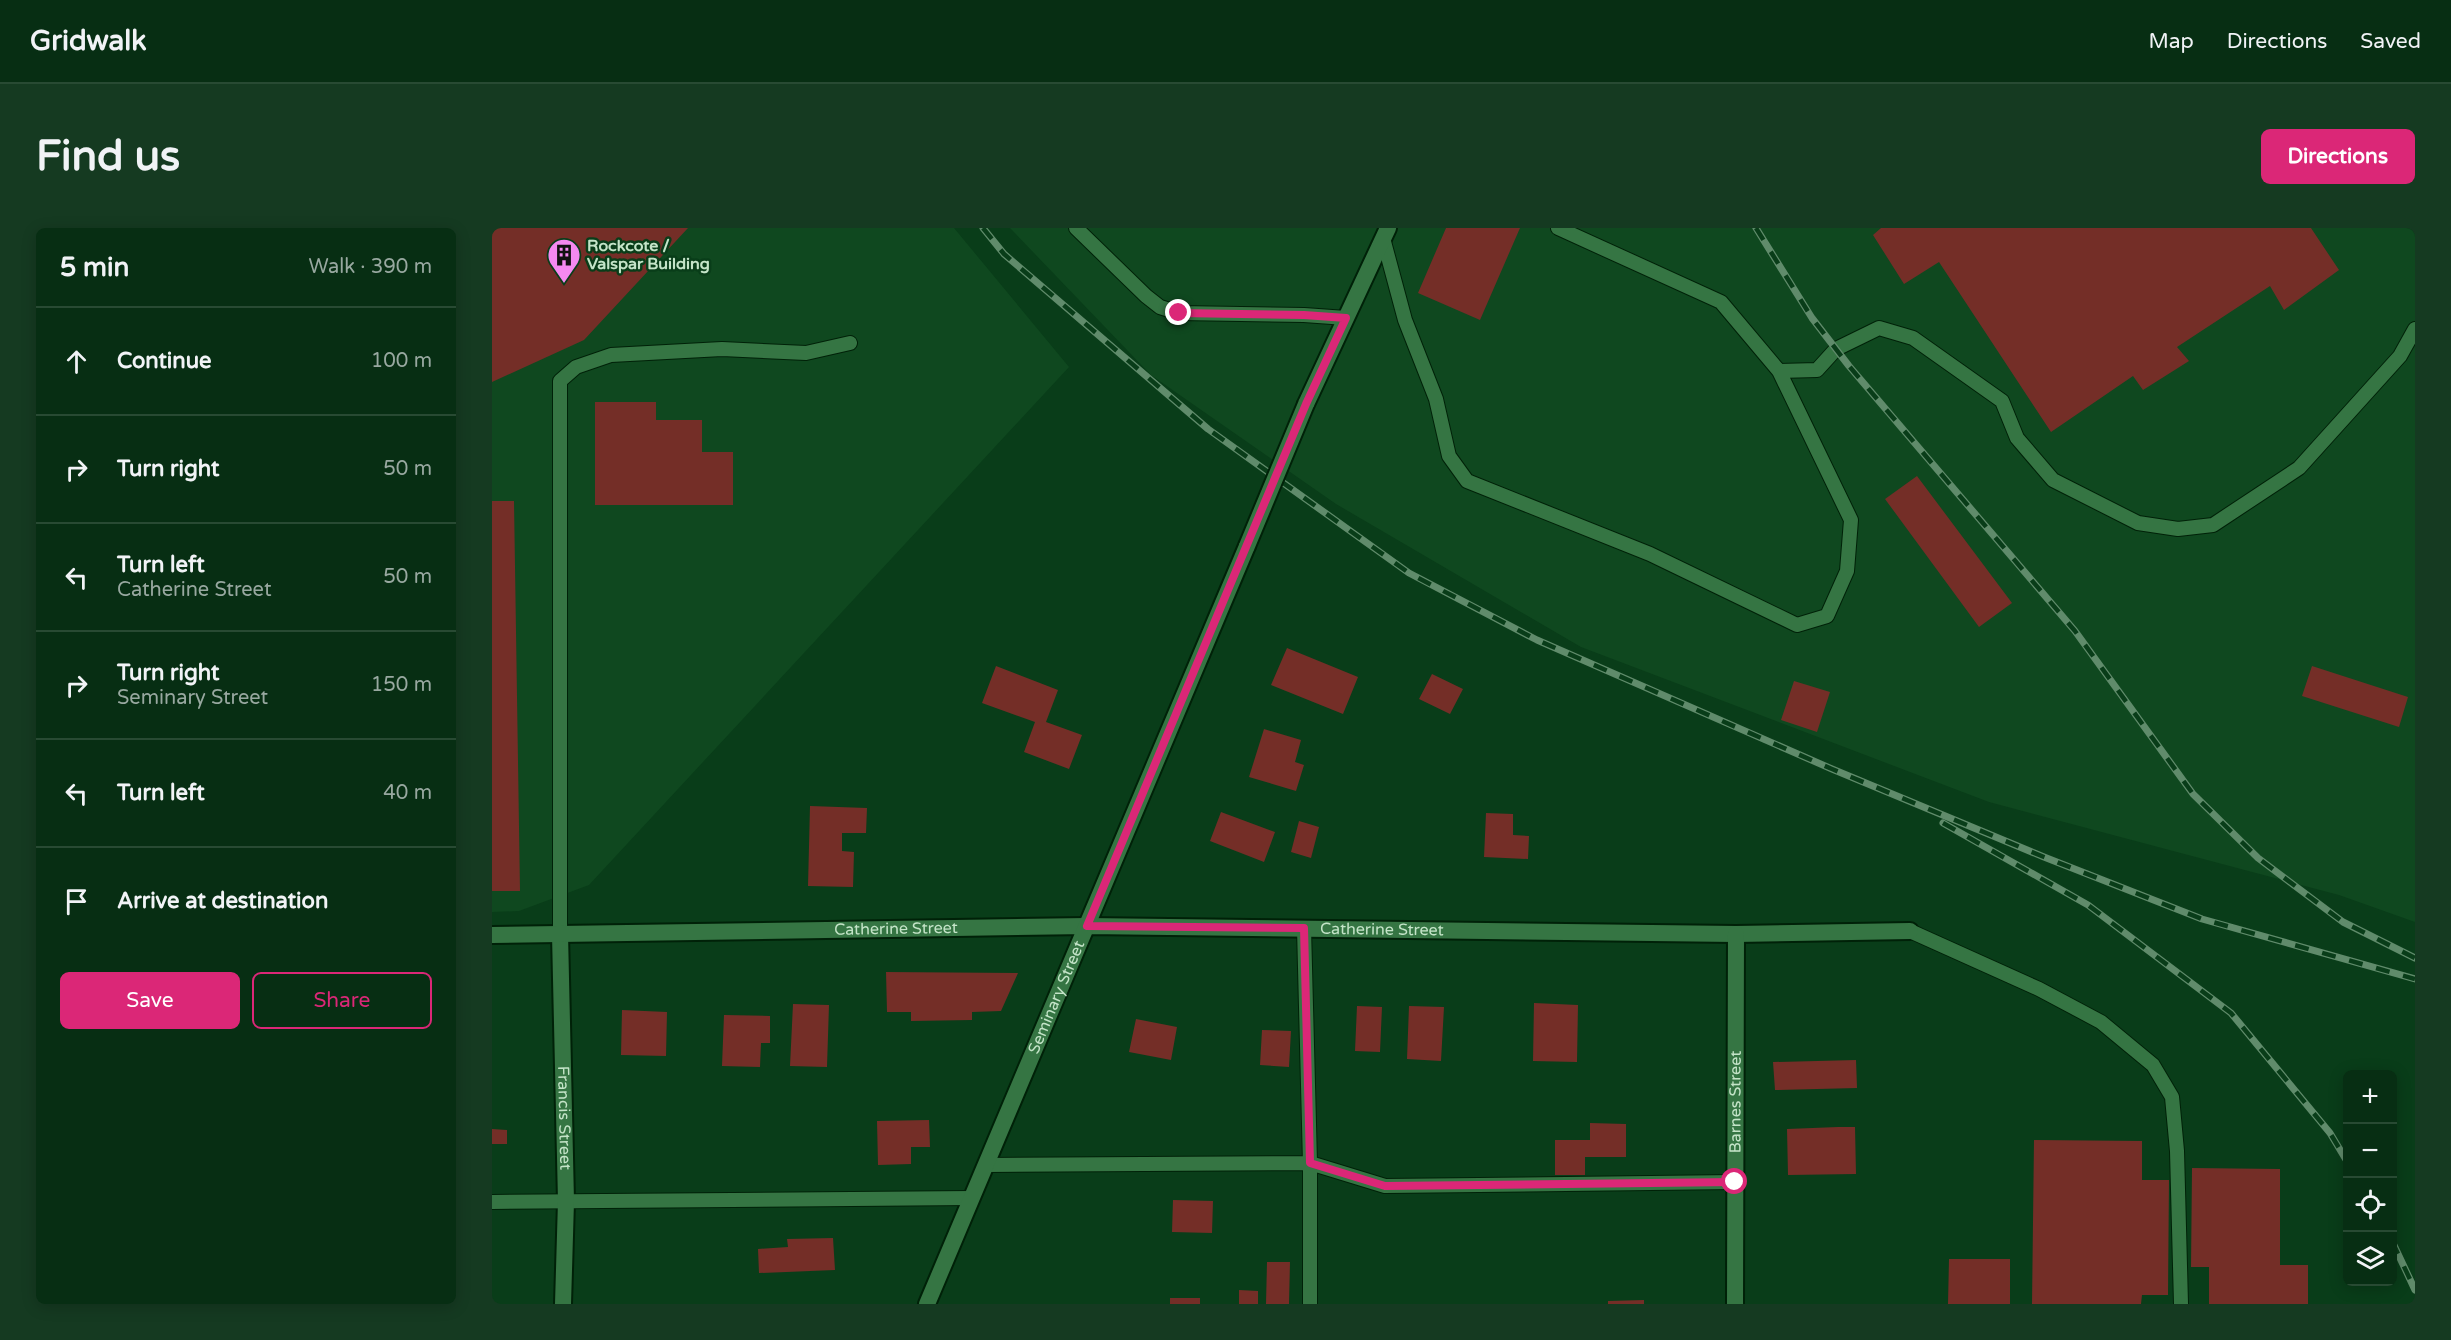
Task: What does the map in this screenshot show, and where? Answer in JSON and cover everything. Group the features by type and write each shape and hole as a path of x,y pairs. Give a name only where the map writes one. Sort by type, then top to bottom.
{"street":[{"name":"Seminary Street","path":"927,1304 1306,404 1385,233"},
{"name":"Catherine Street","path":"492,935 1087,926 1736,934 1910,931"},
{"name":"Francis Street","path":"560,934 566,1201 563,1304"},
{"name":"Barnes Street","path":"1735,1304 1736,934"}],"lane":[{"path":"1077,228 1160,307 1179,313 1346,318"},
{"path":"1385,233 1405,320 1436,399 1449,456 1467,481 1650,554 1797,625 1827,616 1847,571 1851,520 1779,371 1721,302 1558,228"},
{"path":"1779,371 1817,370 1836,349 1879,328 1913,338 2002,401 2017,438 2053,480 2138,523 2178,529 2213,525 2299,468 2400,356 2415,329"},
{"path":"560,934 560,381 576,367 611,355 723,349 806,353 850,343"},
{"path":"1304,928 1310,1163 1310,1304"},
{"path":"1910,931 2039,989 2101,1022 2153,1065 2172,1097 2177,1151 2181,1304"},
{"path":"986,1165 1310,1163 1385,1186 1735,1182"},
{"path":"492,1202 972,1198"}],"shaded area":[{"path":"492,228 954,228 1069,367 589,885 519,911 492,912"},
{"path":"1010,228 2415,228 2415,922 2339,895 1989,802 1581,647 1336,504 1151,375"}],"building":[{"name":"Rockcote / Valspar Building","path":"492,228 688,228 584,340 492,382"},
{"path":"1446,228 1520,228 1480,320 1418,293"},
{"path":"1881,228 2311,228 2339,270 2284,310 2270,286 2177,347 2189,361 2143,390 2133,376 2051,432 1939,262 1904,284 1873,235"},
{"path":"595,402 656,402 656,420 702,420 702,452 733,452 733,505 595,505"},
{"path":"1917,476 2012,603 1979,627 1885,499"},
{"path":"492,501 514,501 520,891 492,891"},
{"path":"1287,648 1358,677 1343,714 1271,685"},
{"path":"996,666 1058,690 1046,722 1082,735 1069,769 1024,752 1035,722 982,703"},
{"path":"2312,666 2408,697 2399,727 2302,696"},
{"path":"1432,674 1463,689 1450,714 1419,699"},
{"path":"1794,681 1830,692 1817,732 1781,720"},
{"path":"1264,729 1301,740 1295,762 1304,765 1296,791 1249,777"},
{"path":"810,806 867,808 866,833 842,833 842,851 854,852 853,887 808,886"},
{"path":"1221,812 1275,832 1264,862 1210,841"},
{"path":"1486,813 1513,814 1513,835 1529,836 1528,859 1484,857"},
{"path":"1299,821 1319,827 1311,858 1291,852"},
{"path":"886,972 1018,973 1001,1011 972,1012 972,1020 911,1021 911,1012 887,1012"},
{"path":"1534,1003 1578,1005 1577,1062 1533,1061"},
{"path":"793,1004 829,1005 827,1067 790,1066"},
{"path":"1357,1006 1382,1007 1380,1052 1355,1051"},
{"path":"1409,1006 1444,1007 1441,1061 1407,1059"},
{"path":"622,1010 667,1012 666,1056 621,1055"},
{"path":"724,1015 770,1016 770,1043 761,1043 760,1067 722,1066"},
{"path":"1136,1019 1177,1027 1171,1060 1129,1052"},
{"path":"1262,1030 1291,1031 1289,1067 1260,1065"},
{"path":"1856,1060 1857,1088 1775,1090 1773,1062"},
{"path":"929,1120 930,1147 911,1147 911,1164 878,1165 877,1121"},
{"path":"1590,1123 1626,1124 1626,1157 1585,1157 1585,1175 1555,1175 1555,1140 1590,1140"},
{"path":"1855,1127 1856,1174 1788,1175 1787,1129"},
{"path":"492,1129 507,1130 507,1144 492,1144"},
{"path":"2034,1140 2142,1141 2142,1180 2169,1180 2168,1295 2142,1295 2141,1304 2032,1304"},
{"path":"2192,1168 2280,1169 2280,1265 2308,1265 2308,1304 2209,1304 2209,1267 2191,1267"},
{"path":"1173,1200 1213,1201 1212,1233 1172,1232"},
{"path":"833,1238 835,1270 759,1273 758,1249 788,1247 787,1239"},
{"path":"1949,1259 2010,1259 2010,1304 1948,1304"},
{"path":"1267,1262 1290,1262 1289,1304 1266,1304"},
{"path":"1239,1290 1258,1291 1258,1304 1239,1304"},
{"path":"1170,1298 1200,1298 1200,1304 1170,1304"},
{"path":"1644,1300 1644,1304 1608,1304 1608,1301"}],"railway":[{"path":"983,228 1004,254 1208,429 1409,573 1537,640 1832,769 2044,857 2202,919 2415,979"},
{"path":"1756,228 1812,318 1849,366 2075,631 2193,794 2258,858 2343,922 2415,958"},
{"path":"1943,823 2088,905 2231,1013 2330,1133 2343,1155"},
{"path":"2397,1252 2415,1290"}],"place":[{"name":"Rockcote / Valspar Building","path":"564,284"}],"route":[{"path":"1179,313 1346,318 1306,404 1087,926 1304,928 1310,1163 1385,1186 1735,1182"}]}
